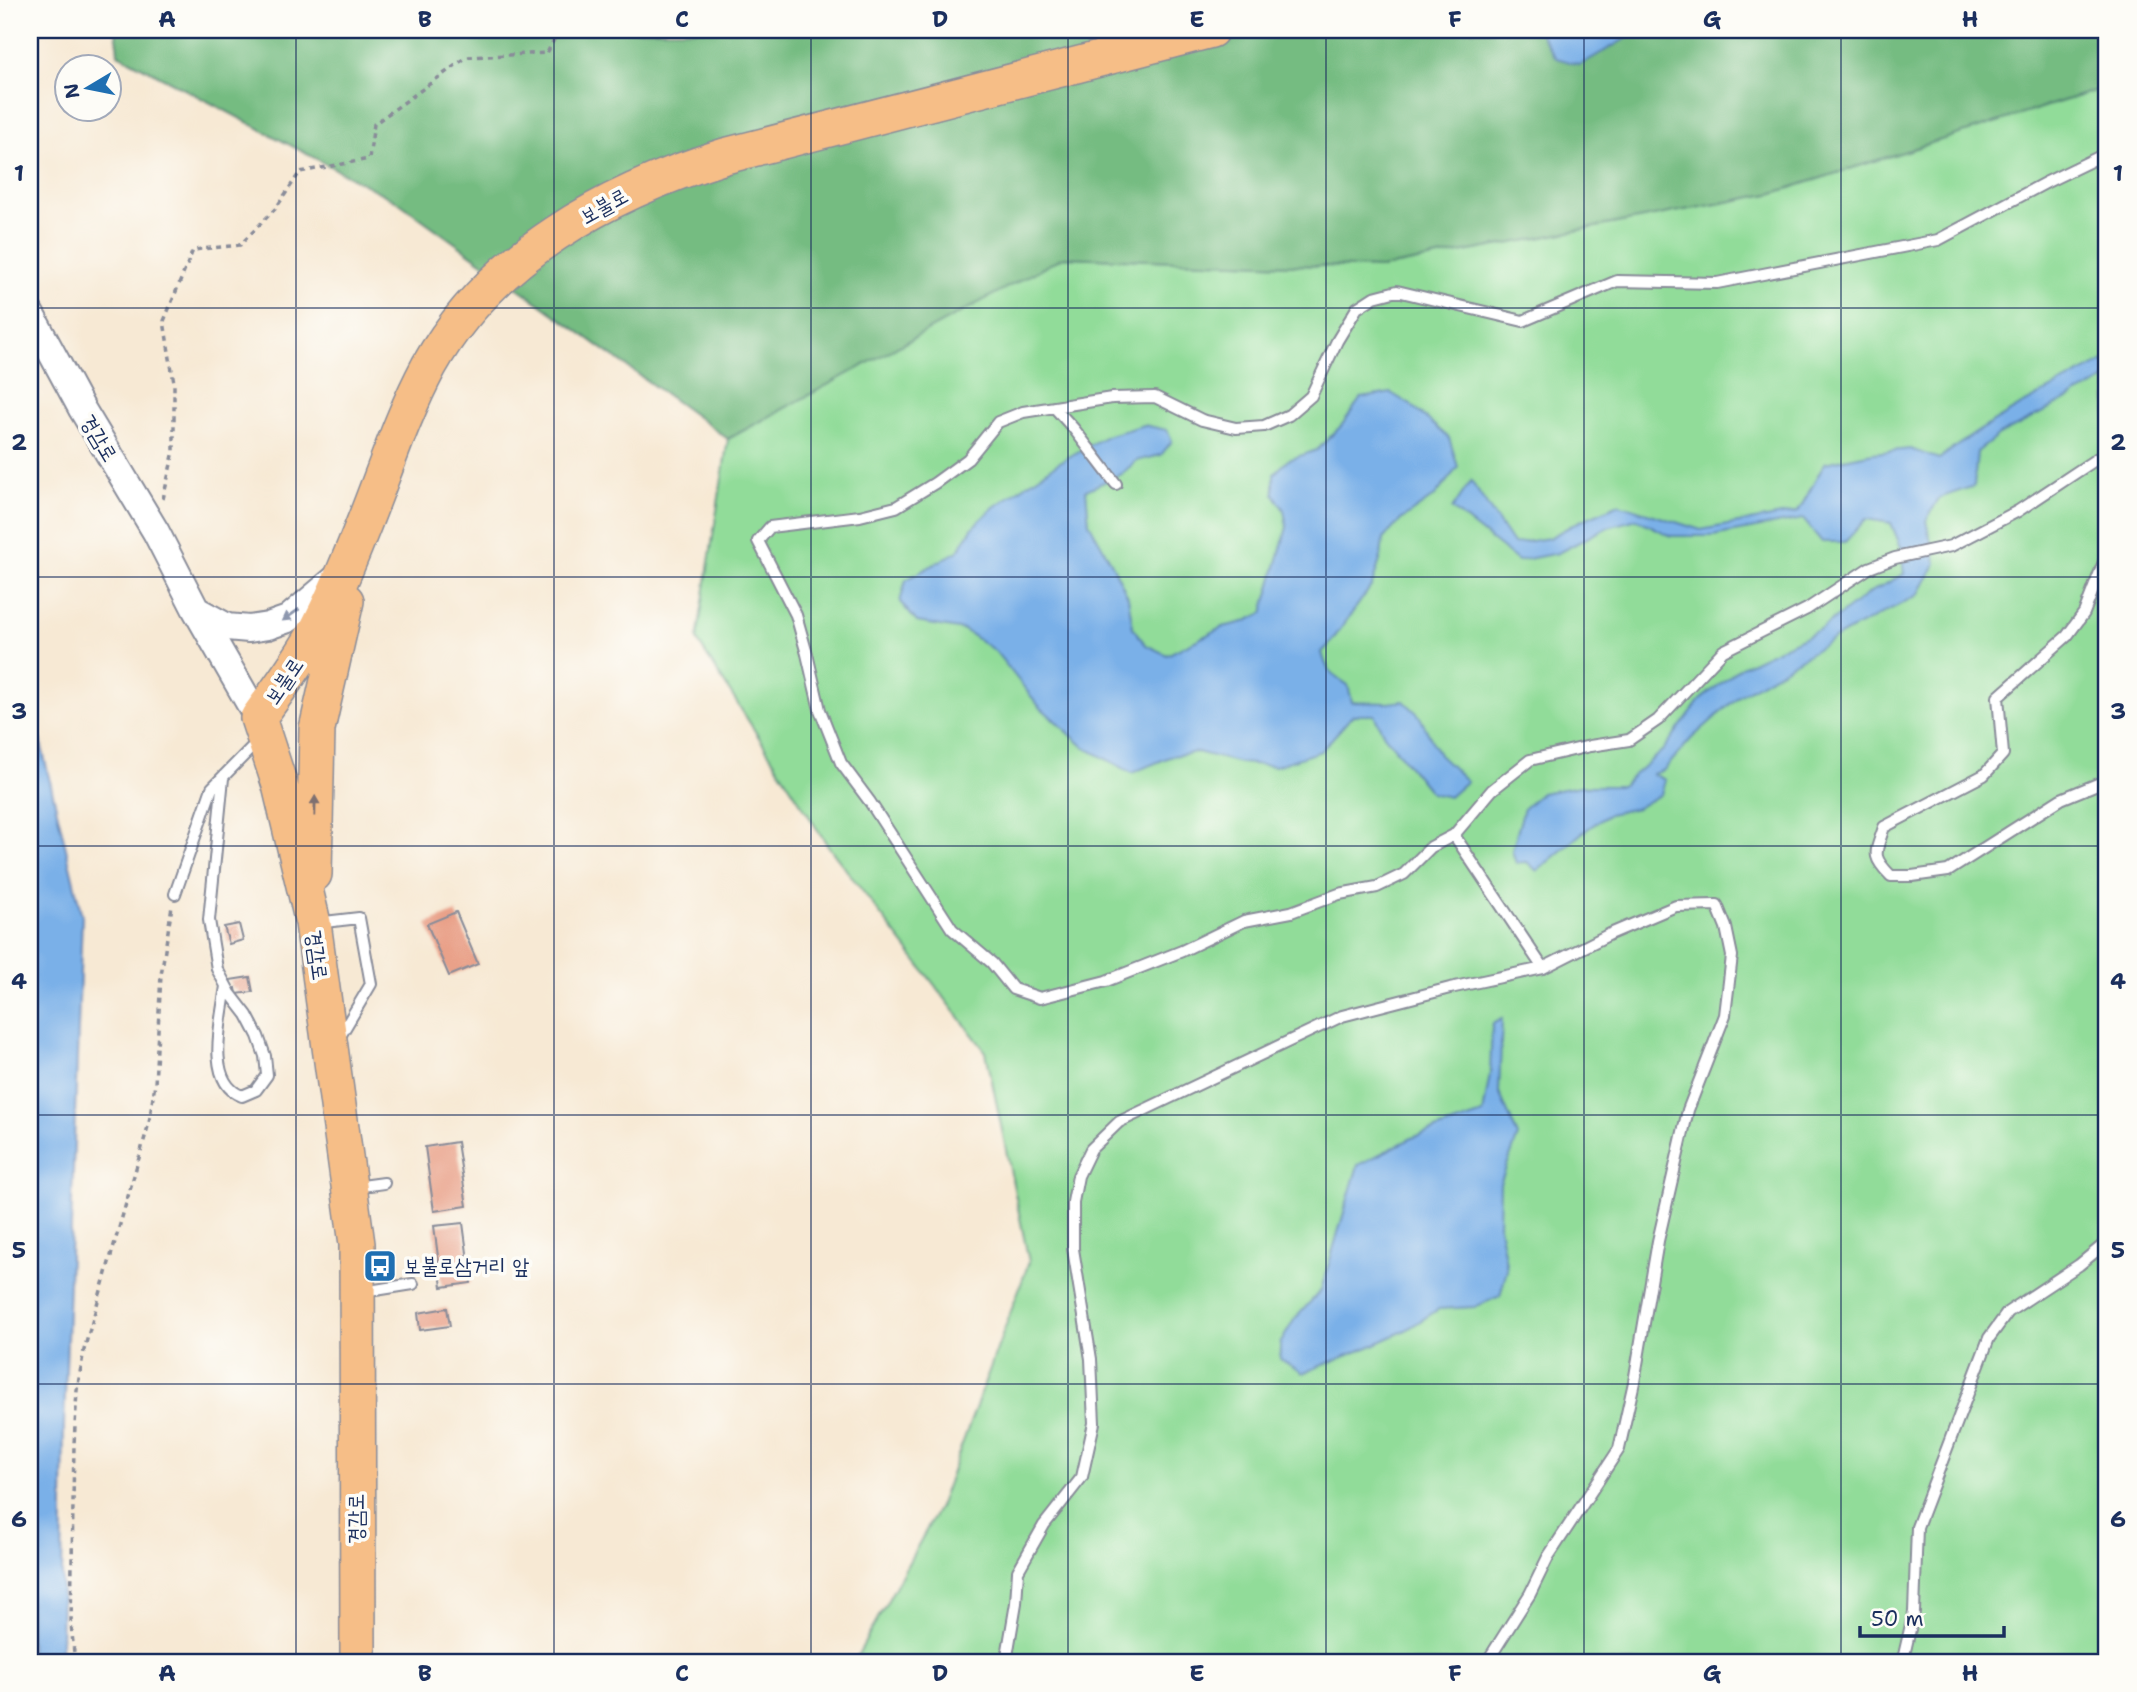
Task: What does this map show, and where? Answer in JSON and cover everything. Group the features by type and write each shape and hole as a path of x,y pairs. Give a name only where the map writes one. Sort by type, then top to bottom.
{"main road":[{"name":"보불로","path":"261,727 317,629 361,532 400,427 430,366 447,338 483,293 519,260 556,233 651,181 685,168 1211,30"},
{"path":"313,923 317,729 361,532"},
{"name":"경감로","path":"261,727 280,785 313,923 356,1244 358,1662"}],"street":[{"name":"경감로","path":"30,313 82,409 156,532 261,727"},
{"path":"196,610 226,627 249,629 268,626 288,619 344,571"}],"lane":[{"path":"2107,153 1938,240 1717,283 1617,281 1524,321 1397,291 1374,297 1357,308 1337,341 1311,396 1289,415 1264,426 1236,428 1202,420 1155,397 1112,398 1023,412 998,422 968,459 935,484 896,507 860,516 770,527 758,541 796,615 820,710 841,763 870,802 952,929 992,963 1013,989 1040,998 1106,981 1182,951 1244,921 1291,912 1339,894 1377,887 1404,874 1431,847 1454,835 1492,790 1530,760 1629,740 1658,720 1723,652 1807,609 1869,568 1895,558 1951,546 2018,512 2107,452"},
{"path":"1054,407 1116,484"},
{"path":"2107,554 2084,613 2067,636 1998,697 2003,754 1984,775 1884,827 1876,851 1878,863 1891,876 1948,871 2061,799 2107,780"},
{"path":"175,894 212,788 223,778 261,727"},
{"path":"223,778 209,920 217,969 258,1036 267,1075 256,1090 242,1096 232,1093 219,1069 226,986"},
{"path":"1454,835 1543,968"},
{"path":"1006,1662 1016,1603 1017,1571 1044,1525 1082,1477 1094,1423 1091,1359 1073,1249 1073,1202 1078,1176 1091,1149 1119,1122 1342,1016 1450,988 1543,968 1609,934 1676,906 1717,905 1726,928 1732,956 1726,1015 1688,1110 1658,1241 1634,1382 1619,1448 1548,1557 1530,1594 1487,1662"},
{"path":"313,923 359,918 371,984 330,1052"},
{"path":"349,1188 384,1182"},
{"path":"1900,1662 1914,1612 1917,1527 1989,1338 2008,1312 2079,1265 2107,1242"},
{"path":"356,1293 414,1284"}],"path":[{"path":"156,532 174,451 174,383 164,321 194,250 240,245 276,208 300,172 369,159 374,124 467,57 547,53 559,30"},
{"path":"75,1662 71,1624 76,1390 84,1350 149,1123 155,1084 161,975 175,894"}],"green space":[{"path":"116,30 2107,30 2107,87 1774,193 1381,268 1063,257 728,439 398,202 118,52"},
{"path":"2107,87 2107,1662 854,1662 939,1507 1029,1262 986,1052 828,846 697,640 728,439 885,350 1063,257 1381,268 1774,193"}],"water":[{"path":"1538,30 1641,30 1580,65 1556,58"},
{"path":"2107,360 2107,379 1999,435 1977,452 1974,486 1939,498 1926,521 1936,563 1918,595 1835,638 1739,696 1692,738 1664,770 1653,774 1665,780 1661,794 1637,808 1609,814 1537,871 1527,862 1516,863 1512,851 1524,808 1541,793 1580,786 1621,786 1663,750 1700,700 1741,667 1821,629 1869,593 1904,574 1901,547 1891,523 1866,519 1845,542 1822,542 1803,519 1713,536 1671,536 1637,519 1608,527 1558,553 1518,561 1452,509 1471,481 1513,544 1549,538 1619,504 1701,530 1798,512 1825,463 1910,449 1939,459 2000,418"},
{"path":"1391,393 1411,405 1449,438 1458,467 1435,496 1402,519 1383,539 1381,557 1372,585 1322,652 1331,672 1348,685 1352,702 1404,701 1419,715 1439,755 1467,781 1449,797 1431,793 1384,735 1374,715 1353,715 1321,751 1275,766 1240,763 1197,752 1172,756 1132,773 1084,747 1039,706 995,651 964,630 917,622 900,602 906,580 958,551 973,527 994,507 1058,463 1106,436 1144,425 1167,430 1172,441 1161,455 1136,461 1122,474 1086,490 1089,523 1128,597 1133,628 1146,645 1167,655 1223,627 1244,622 1263,613 1287,527 1284,510 1274,494 1274,474 1288,460 1317,450 1341,426 1361,398"},
{"path":"30,697 82,916 64,1425 61,1662 30,1662"},
{"path":"1502,1019 1499,1092 1518,1136 1500,1184 1499,1226 1507,1269 1500,1296 1475,1307 1439,1309 1406,1330 1303,1373 1280,1359 1280,1344 1294,1320 1321,1290 1358,1165 1414,1137 1483,1114 1490,1074 1492,1024"}],"building":[{"path":"456,912 478,964 449,976 427,924"},
{"path":"239,924 243,940 229,944 224,927"},
{"path":"250,977 253,992 237,994 236,988 232,989 230,980"},
{"path":"457,1142 467,1206 434,1211 425,1147"},
{"path":"463,1223 471,1283 442,1287 434,1226"},
{"path":"447,1308 450,1326 420,1330 418,1313"}],"place":[{"name":"보불로삼거리 앞","path":"380,1266"}]}
